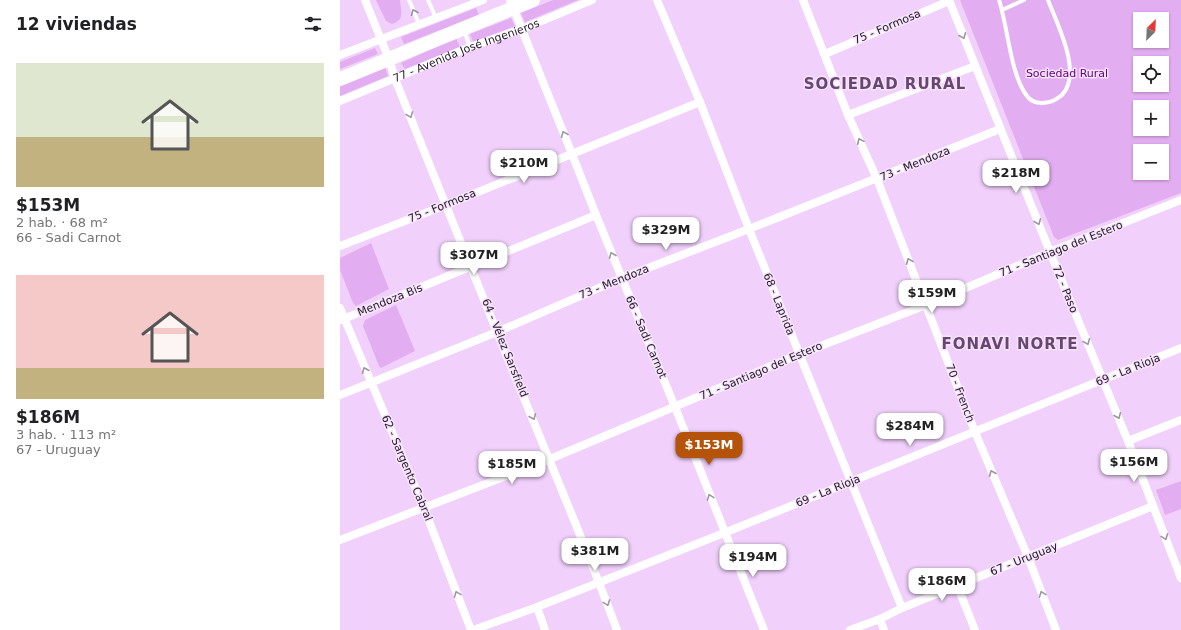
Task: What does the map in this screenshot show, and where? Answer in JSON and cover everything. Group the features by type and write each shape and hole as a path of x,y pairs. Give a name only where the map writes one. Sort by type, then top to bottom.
{"highway":[{"name":"77 - Avenida José Ingenieros","path":"340,78 463,28 511,4 533,0"}],"street":[{"name":"64 - Vélez Sarsfield","path":"365,0 389,59 395,79 472,266 497,332 550,459 618,630"},
{"path":"340,55 483,0"},
{"name":"77 - Avenida José Ingenieros","path":"340,101 470,47 522,29 592,0"},
{"name":"68 - Laprida","path":"656,0 700,102 749,230 902,608"},
{"name":"70 - French","path":"804,0 848,115 877,179 975,432 1028,557 1056,630"},
{"name":"75 - Formosa","path":"825,54 949,1"},
{"name":"72 - Paso","path":"949,1 1180,572"},
{"name":"66 - Sadi Carnot","path":"511,4 596,215 676,407 724,533 764,630"},
{"path":"848,115 975,66"},
{"name":"75 - Formosa","path":"340,246 446,205 700,102"},
{"name":"73 - Mendoza","path":"340,395 497,332 622,278 749,230 1000,129"},
{"name":"71 - Santiago del Estero","path":"340,540 550,459 800,354 926,305 1050,252 1181,202"},
{"name":"Mendoza Bis","path":"342,319 596,215"},
{"name":"62 - Sargento Cabral","path":"340,308 342,319 424,508 472,630"},
{"name":"69 - La Rioja","path":"472,630 537,607 599,581 724,533 1181,348"},
{"path":"1128,441 1181,420"},
{"name":"67 - Uruguay","path":"850,630 1153,506"},
{"path":"957,585 975,630"},
{"path":"537,607 545,630"},
{"path":"880,619 884,630"}],"lane":[{"path":"409,0 419,24"},
{"path":"428,0 436,18"},
{"path":"999,0 1016,72 1022,89 1028,98 1035,103 1050,102 1059,97 1065,91 1069,78 1070,65 1064,41 1048,0"},
{"path":"1002,10 1024,0"},
{"path":"463,28 470,47"}],"green space":[{"path":"376,0 400,0 401,17 399,20 392,24 386,21"},
{"path":"553,0 578,0 525,22 521,13"},
{"name":"Sociedad Rural","path":"960,0 1181,0 1181,193 1058,240 1054,237"},
{"path":"476,8 479,15 404,44 401,37"},
{"path":"511,18 515,26 473,42 470,34"},
{"path":"456,38 460,47 405,69 401,63"},
{"path":"375,48 378,54 340,69 340,62"},
{"path":"385,67 388,76 340,96 340,85"},
{"path":"371,243 389,289 356,306 353,303 340,270 340,258"},
{"path":"396,305 415,351 381,368 363,326 365,320"},
{"path":"1181,481 1181,509 1165,515 1156,490"}],"district":[{"name":"SOCIEDAD RURAL","path":"885,84"},
{"name":"FONAVI NORTE","path":"1010,344"}]}
